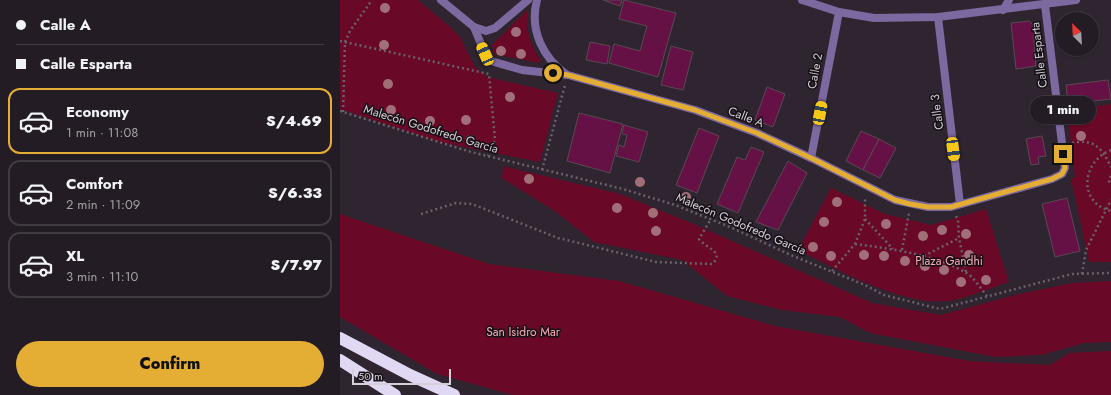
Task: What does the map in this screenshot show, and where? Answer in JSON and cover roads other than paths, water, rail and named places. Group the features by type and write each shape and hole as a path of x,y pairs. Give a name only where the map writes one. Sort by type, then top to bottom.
{"highway":[{"path":"340,338 410,375 454,395"},
{"path":"340,360 395,395"}],"street":[{"name":"Calle A","path":"441,0 474,27 485,54 491,61 522,70 567,79 695,110 757,133 895,200 928,207 951,207 1052,179 1062,174"},
{"path":"474,27 486,31 495,28 528,0"},
{"path":"537,0 535,9 535,26 540,41 555,66 567,79"},
{"path":"802,0 839,12 874,18 938,17 1076,0"},
{"path":"1003,10 1010,0"},
{"name":"Calle Esparta","path":"1044,4 1065,168 1062,174"},
{"name":"Calle 2","path":"811,158 839,12"},
{"name":"Calle 3","path":"938,17 960,204"}],"park label":[{"name":"Plaza Gandhi","path":"949,261"},
{"name":"San Isidro Mar","path":"523,332"}]}
